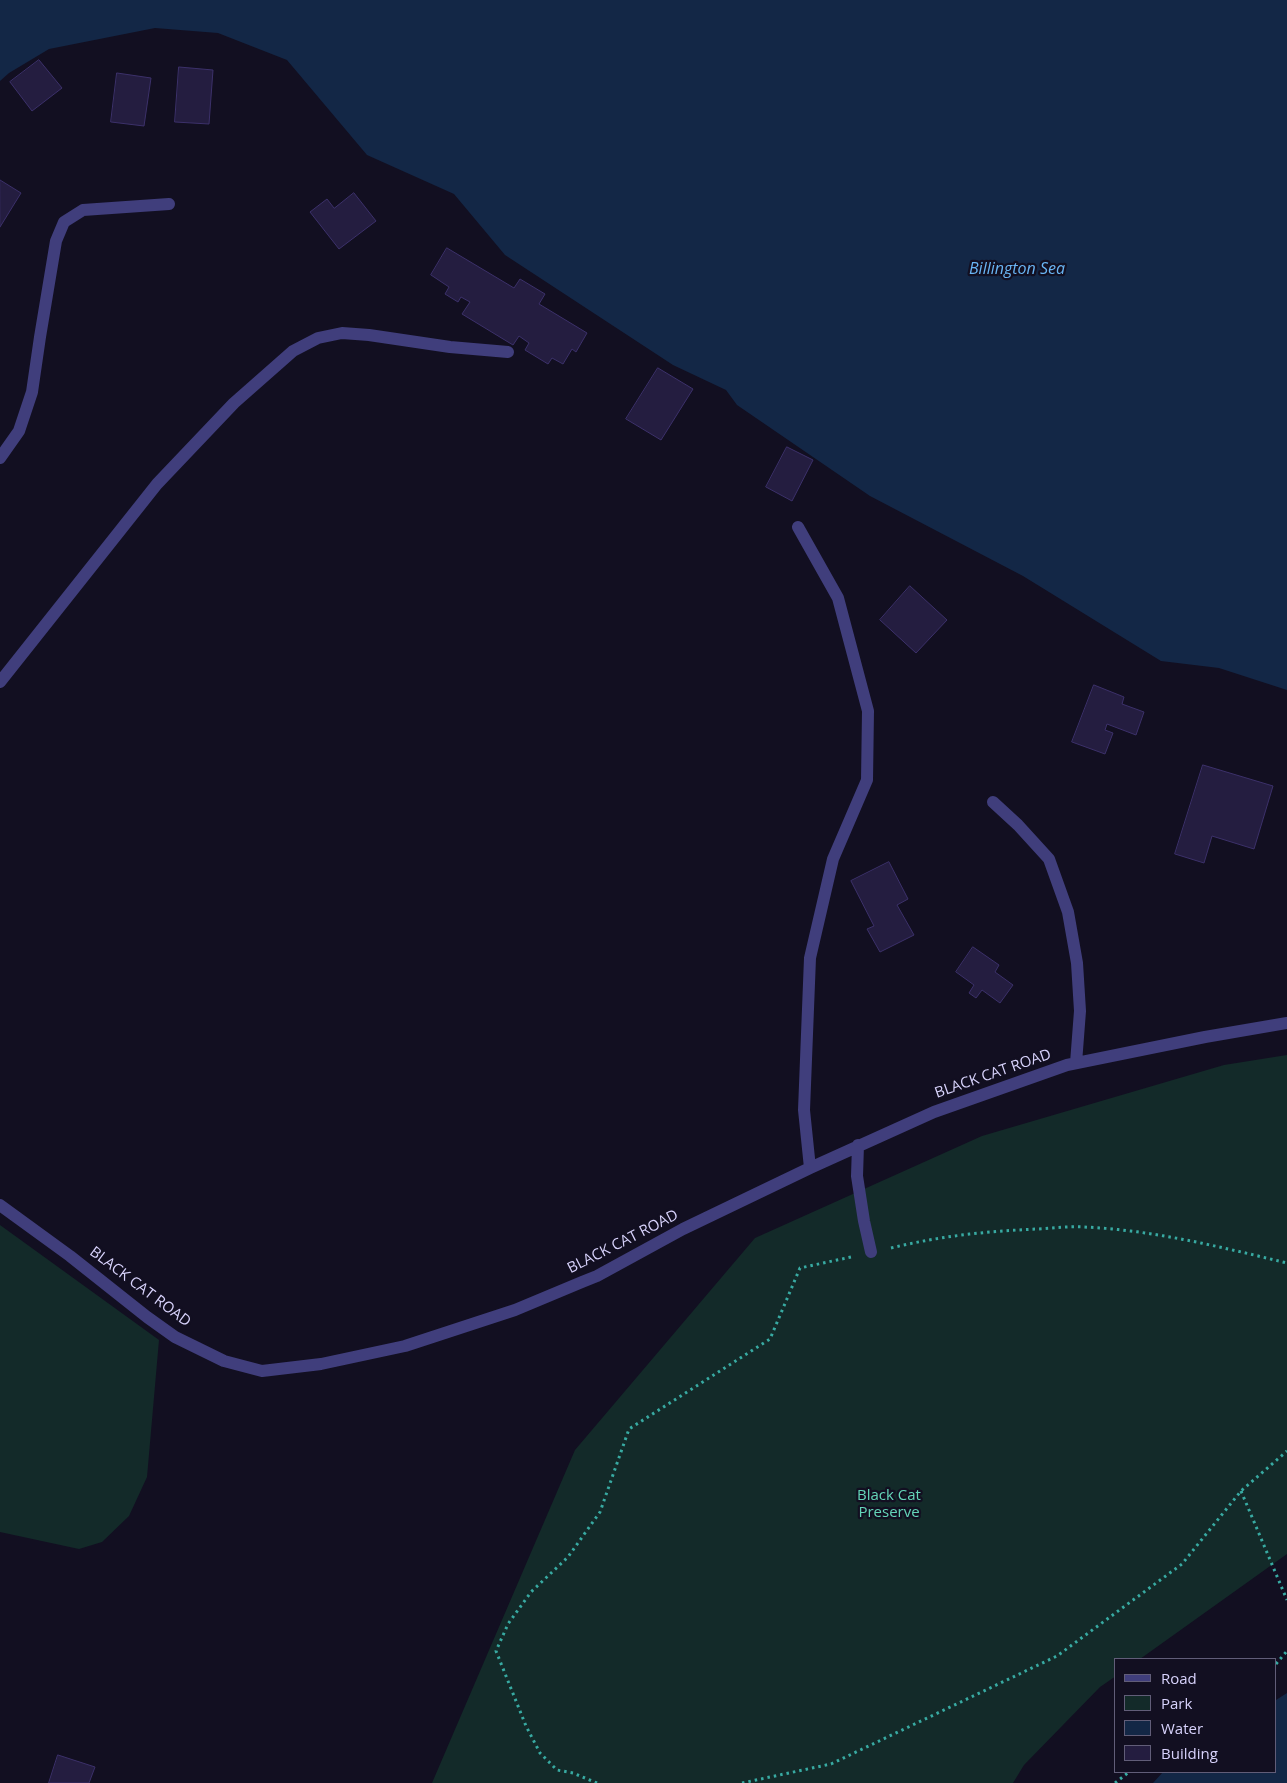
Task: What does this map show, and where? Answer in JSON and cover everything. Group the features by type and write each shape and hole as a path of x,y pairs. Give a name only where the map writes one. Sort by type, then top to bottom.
{"street":[{"path":"0,458 19,431 32,392 56,242 64,222 83,210 169,204"},
{"path":"0,682 157,484 234,403 293,351 318,338 342,333 450,347 508,352"},
{"path":"798,527 838,598 868,711 866,780 833,859 810,958 804,1110 810,1168"},
{"path":"993,802 1018,825 1049,859 1068,912 1077,963 1080,1011 1076,1063"},
{"name":"BLACK CAT ROAD","path":"0,1205 70,1256 147,1317 175,1336 224,1362 262,1371 321,1364 405,1346 515,1310 598,1276 683,1229 858,1145 934,1112 1076,1063 1287,1023"},
{"path":"858,1145 856,1176 871,1252"}],"path":[{"path":"597,1783 573,1773 557,1770 540,1753 526,1726 496,1651 508,1624 531,1592 568,1557 600,1512 629,1429 770,1338 800,1268 929,1239 994,1231 1083,1226 1145,1233 1210,1244 1287,1263"},
{"path":"742,1783 831,1764 1057,1656 1182,1564 1241,1491 1287,1451"},
{"path":"1241,1491 1287,1600"},
{"path":"1277,1663 1287,1651"},
{"path":"1115,1783 1128,1773"}],"green space":[{"name":"Black Cat Preserve","path":"1287,1055 1287,1554 1141,1658 1114,1658 1114,1677 1100,1687 1024,1765 1013,1783 432,1783 575,1450 755,1238 982,1136 1224,1065"},
{"path":"0,1225 159,1340 147,1477 129,1516 102,1542 79,1549 0,1532"}],"water":[{"name":"Billington Sea","path":"0,0 1287,0 1287,690 1219,668 1161,661 1023,576 870,496 737,405 726,390 673,365 505,255 454,194 367,155 287,60 218,33 155,28 49,49 9,73 0,81"},
{"path":"1287,1693 1287,1783 1153,1783 1162,1773 1277,1773 1277,1699"}],"building":[{"path":"39,60 62,88 32,111 10,82"},
{"path":"179,67 213,70 209,124 175,122"},
{"path":"117,73 151,78 144,126 111,122"},
{"path":"0,180 21,193 0,227"},
{"path":"354,193 376,221 339,249 310,212 327,199 334,208"},
{"path":"447,248 514,288 520,279 545,294 539,304 587,333 576,352 572,349 563,364 552,358 548,364 525,350 529,343 519,336 513,345 462,314 470,302 461,297 458,302 445,294 449,287 431,275"},
{"path":"658,368 693,389 661,440 626,419"},
{"path":"787,447 813,460 792,501 766,487"},
{"path":"910,586 947,620 916,653 880,620"},
{"path":"1094,685 1124,697 1122,704 1144,712 1136,735 1107,724 1105,730 1113,733 1105,754 1072,742"},
{"path":"1203,765 1273,786 1254,849 1212,836 1204,863 1175,854"},
{"path":"889,862 908,899 897,905 914,935 880,952 867,929 874,926 851,881"},
{"path":"973,947 999,965 995,972 1013,985 1000,1003 982,990 976,998 969,993 974,985 956,972"},
{"path":"58,1755 95,1767 89,1783 49,1783"}]}
